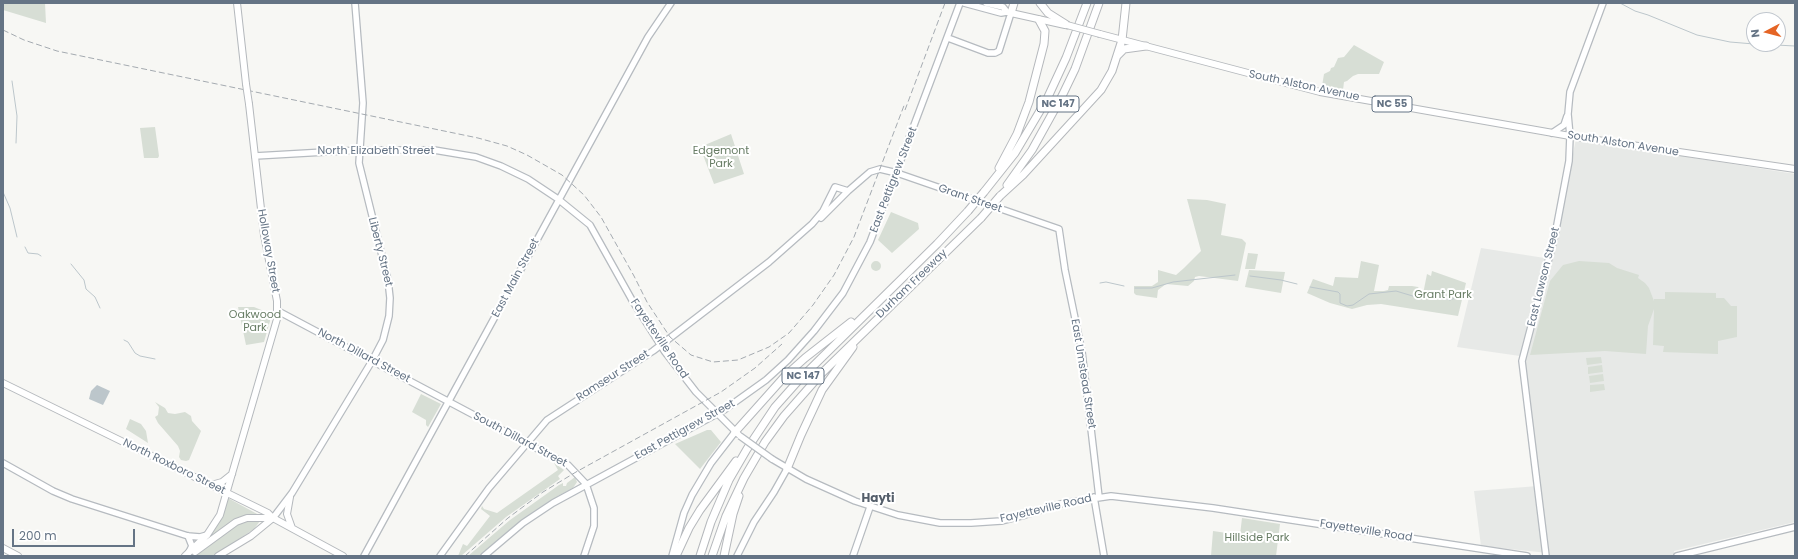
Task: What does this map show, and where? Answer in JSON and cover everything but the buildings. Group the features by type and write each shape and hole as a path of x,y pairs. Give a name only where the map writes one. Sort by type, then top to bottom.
{"highway":[{"path":"1009,12 1014,3"},
{"path":"1040,3 1048,13 1067,25"},
{"name":"Durham Freeway","path":"700,556 721,498 747,448 764,421 785,394 868,310 937,244 986,190 1014,153 1043,106 1066,58 1086,3"},
{"name":"Durham Freeway","path":"712,556 729,509 750,467 765,442 795,402 856,339 981,218 1000,196 1032,150 1055,109 1075,69 1099,3"},
{"path":"1000,196 1023,175 1097,96 1107,81 1122,40 1126,3"},
{"path":"986,190 1011,146 1027,106 1044,44 1045,31 1039,20"},
{"path":"1116,58 1124,49 1146,46"},
{"path":"738,434 759,404 789,372 868,310"},
{"path":"787,469 822,390 852,348 856,339"},
{"path":"676,556 689,528 712,492 747,448"},
{"path":"724,556 732,514 750,467"}],"main road":[{"name":"Holloway Street","path":"188,555 207,535 217,521 227,493 274,335 278,311 277,297 264,235 237,3"},
{"name":"South Alston Avenue","path":"1009,12 1039,20 1067,25 1320,92 1570,136 1795,169"},
{"name":"North Roxboro Street","path":"3,383 262,510 273,518 343,556"},
{"path":"211,485 222,482 232,474"},
{"path":"290,496 287,514 292,528"},
{"path":"259,529 262,518 262,510"},
{"path":"188,555 236,522 247,518 273,518"},
{"name":"Liberty Street","path":"218,556 273,518"},
{"path":"3,548 18,556"}],"street":[{"name":"Liberty Street","path":"273,518 290,496 372,361 386,332 390,311 390,298 386,270 360,170 363,102 355,3"},
{"name":"East Main Street","path":"364,556 653,27 671,3"},
{"name":"East Pettigrew Street","path":"484,556 532,516 586,484 718,415 766,380 814,331 848,283 868,246 897,173 960,3"},
{"name":"NC 55","path":"964,3 1001,13 1009,12"},
{"name":"South Alston Avenue","path":"986,3 1003,7 1009,12"},
{"name":"East Lawson Street","path":"1546,556 1522,361 1555,235 1570,161 1568,114 1570,92 1603,3"},
{"path":"948,38 985,52 995,53 999,51 1002,44 1009,12"},
{"path":"1552,133 1564,125 1568,114"},
{"name":"North Elizabeth Street","path":"255,156 360,150 420,149 465,154 512,171 535,183 558,199"},
{"name":"Grant Street","path":"848,191 870,172 880,169 897,173 1059,228"},
{"name":"Ramseur Street","path":"440,556 489,488 554,414 660,346 769,262 812,224 823,211 836,187 848,191"},
{"path":"812,224 822,217 848,191"},
{"name":"Fayetteville Road","path":"558,199 590,225 632,300 660,346 696,392 738,434 787,469 832,492 870,506 925,520 945,523 971,524 1012,518 1064,503 1097,497 1113,496 1175,503 1527,556"},
{"name":"East Umstead Street","path":"1059,228 1065,270 1082,352 1104,556"},
{"name":"North Dillard Street","path":"278,311 449,401"},
{"name":"South Dillard Street","path":"449,401 568,465 586,484"},
{"path":"672,556 684,513 696,488 738,434"},
{"path":"3,463 53,491 72,499 188,536 207,535"},
{"path":"737,556 754,522 787,469"},
{"path":"584,556 594,522 593,504 586,484"},
{"path":"853,556 870,506"},
{"path":"1677,556 1795,527"},
{"path":"188,536 192,546 188,555"}],"shaded area":[{"path":"1576,139 1795,174 1795,522 1674,551 1674,556 1549,556 1548,553 1481,546 1474,491 1538,486 1520,356 1457,347 1481,248 1551,259"},
{"path":"97,385 110,391 103,405 89,399 91,391"}],"green space":[{"path":"3,3 45,3 46,23 3,10"},
{"path":"1354,45 1384,62 1379,74 1358,74 1353,76 1344,82 1343,90 1322,86 1324,74 1330,71 1331,68 1334,67 1338,58 1344,57"},
{"path":"155,127 159,156 158,158 144,158 140,128"},
{"name":"Edgemont Park","path":"731,134 744,174 714,184 700,147"},
{"path":"1187,199 1207,200 1226,204 1221,235 1242,239 1246,243 1238,281 1199,276 1195,277 1194,281 1188,286 1166,284 1158,290 1157,298 1136,295 1134,293 1134,286 1152,286 1158,282 1158,270 1176,275 1201,251"},
{"path":"891,212 918,223 919,229 892,253 878,240"},
{"path":"1248,253 1258,254 1255,269 1245,269"},
{"path":"874,261 878,261 881,266 878,271 874,271 871,268 871,264"},
{"name":"Grant Park","path":"1361,261 1379,265 1374,291 1388,290 1389,286 1412,286 1418,287 1423,294 1427,274 1431,276 1432,271 1466,283 1458,316 1381,304 1367,305 1352,309 1330,303 1307,293 1313,279 1333,286 1335,277 1358,278"},
{"path":"1579,261 1609,263 1617,268 1639,275 1638,278 1649,288 1654,301 1654,299 1665,299 1665,292 1716,293 1716,298 1724,298 1731,306 1737,306 1737,337 1718,341 1718,354 1663,352 1664,346 1653,345 1654,309 1648,326 1646,354 1605,351 1530,355 1550,281 1563,265"},
{"path":"1249,270 1285,272 1281,293 1245,287"},
{"name":"Oakwood Park","path":"238,307 254,307 269,313 270,321 264,342 246,345"},
{"path":"1601,357 1602,363 1587,365 1586,358"},
{"path":"1602,365 1603,372 1588,374 1588,367"},
{"path":"1603,374 1604,381 1590,383 1589,376"},
{"path":"1604,384 1605,390 1590,392 1590,385"},
{"path":"421,394 441,404 428,427 426,425 426,420 412,412"},
{"path":"155,402 165,408 168,413 175,414 185,412 191,416 192,421 201,431 189,460 181,460 179,457 180,451 178,446 158,423 155,417 158,415 159,407"},
{"path":"130,419 141,424 146,431 148,443 126,429"},
{"path":"707,430 711,430 721,442 700,469 675,444"},
{"path":"554,463 564,470 558,476 560,479 506,517 461,556 458,556 463,544 467,546 490,516 481,509 482,506 484,509 497,513 558,470"},
{"path":"575,477 577,482 573,488 558,496 522,521 481,556 468,556 510,520 559,485 563,483 563,486 566,486 567,483"},
{"path":"228,498 259,515 247,516 234,520 203,543"},
{"name":"Hillside Park","path":"1242,518 1280,524 1276,556 1211,556 1213,531 1240,535"},
{"path":"249,520 260,521 254,529 215,555 194,556 239,524"}],"waterway":[{"path":"1620,3 1635,11 1697,35 1730,42 1746,43"},
{"path":"1786,46 1795,46"},
{"path":"12,81 17,116 16,143"},
{"path":"3,192 10,208 17,237"},
{"path":"25,247 28,253 38,254 41,256"},
{"path":"71,264 84,280 86,289 95,297 100,308"},
{"path":"1135,288 1152,288 1173,282 1235,275"},
{"path":"1250,276 1281,280 1297,284"},
{"path":"1100,283 1106,282 1124,286"},
{"path":"1310,287 1338,292 1340,294 1340,303 1347,306 1353,305 1369,294 1396,291 1416,297 1445,298 1450,300 1458,297"},
{"path":"124,340 128,342 135,353 140,356 155,359"}],"railway":[{"path":"905,110 945,3"},
{"path":"3,30 24,40 57,51 478,138 507,146 527,155 562,175 584,195 601,217 647,302 670,337 691,355 713,362 738,360 769,347 789,333 813,305 834,275 854,237 905,103"},
{"path":"465,556 508,518 543,492 576,472 721,392 755,368 782,344"}],"district":[{"name":"Hayti","path":"878,499"}]}
